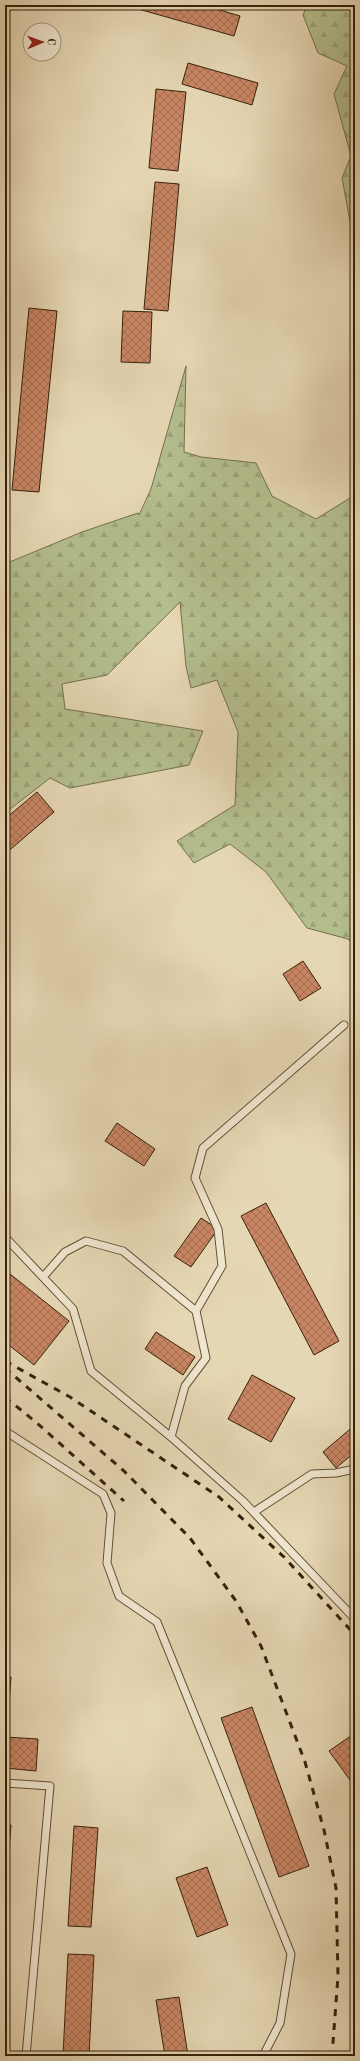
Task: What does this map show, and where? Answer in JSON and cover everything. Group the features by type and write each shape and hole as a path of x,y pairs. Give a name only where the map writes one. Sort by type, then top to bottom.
{"lane":[{"path":"196,1311 222,1266 218,1229 195,1178 203,1148 344,1025"},
{"path":"5,1238 73,1309 91,1371 171,1437 254,1512 355,1619"},
{"path":"43,1277 65,1252 86,1241 123,1252 196,1311 206,1358 185,1386 171,1437"},
{"path":"5,1431 103,1494 111,1513 107,1563 119,1596 157,1622 291,1954 280,2023 263,2056"},
{"path":"254,1512 312,1474 336,1473 355,1469"},
{"path":"5,1783 50,1786 26,2056"}],"green space":[{"path":"307,5 355,5 355,248 342,178 351,156 334,94 347,66 318,53 303,15"},
{"path":"186,366 184,452 201,457 256,463 272,496 316,519 355,495 355,946 348,939 307,928 266,872 230,844 194,863 177,841 235,805 238,732 217,680 191,688 186,666 180,602 107,675 62,684 65,709 203,731 189,765 70,788 50,778 5,813 5,564 82,532 138,513 139,515 151,489"}],"building":[{"path":"124,5 203,5 240,16 234,36"},
{"path":"188,63 258,83 252,105 182,84"},
{"path":"156,89 186,92 178,171 149,168"},
{"path":"155,182 179,184 168,311 144,309"},
{"path":"29,308 57,311 39,492 12,490"},
{"path":"123,311 152,312 150,363 121,362"},
{"path":"37,792 54,812 5,854 5,819"},
{"path":"303,961 321,988 300,1001 283,974"},
{"path":"117,1123 155,1149 144,1166 105,1141"},
{"path":"266,1203 339,1341 314,1355 241,1216"},
{"path":"201,1218 218,1229 191,1267 174,1256"},
{"path":"5,1270 69,1321 34,1365 5,1342"},
{"path":"156,1332 195,1357 183,1375 145,1349"},
{"path":"252,1375 295,1398 271,1442 228,1419"},
{"path":"355,1425 355,1452 336,1468 323,1452"},
{"path":"5,1677 11,1677 9,1704 5,1704"},
{"path":"252,1707 309,1866 279,1877 221,1718"},
{"path":"355,1733 355,1787 329,1751"},
{"path":"5,1737 38,1739 36,1771 5,1768"},
{"path":"5,1825 11,1825 5,1903"},
{"path":"74,1826 98,1828 91,1927 68,1926"},
{"path":"207,1867 228,1925 197,1937 176,1878"},
{"path":"68,1954 94,1955 89,2056 63,2056"},
{"path":"179,1997 188,2056 165,2056 156,2000"}],"railway":[{"path":"5,1361 70,1397 219,1497 284,1557 355,1635"},
{"path":"5,1368 124,1471 190,1538 236,1601 261,1646 305,1762 324,1830 336,1888 338,1976 332,2056"},
{"path":"5,1397 37,1423 124,1501"}]}
